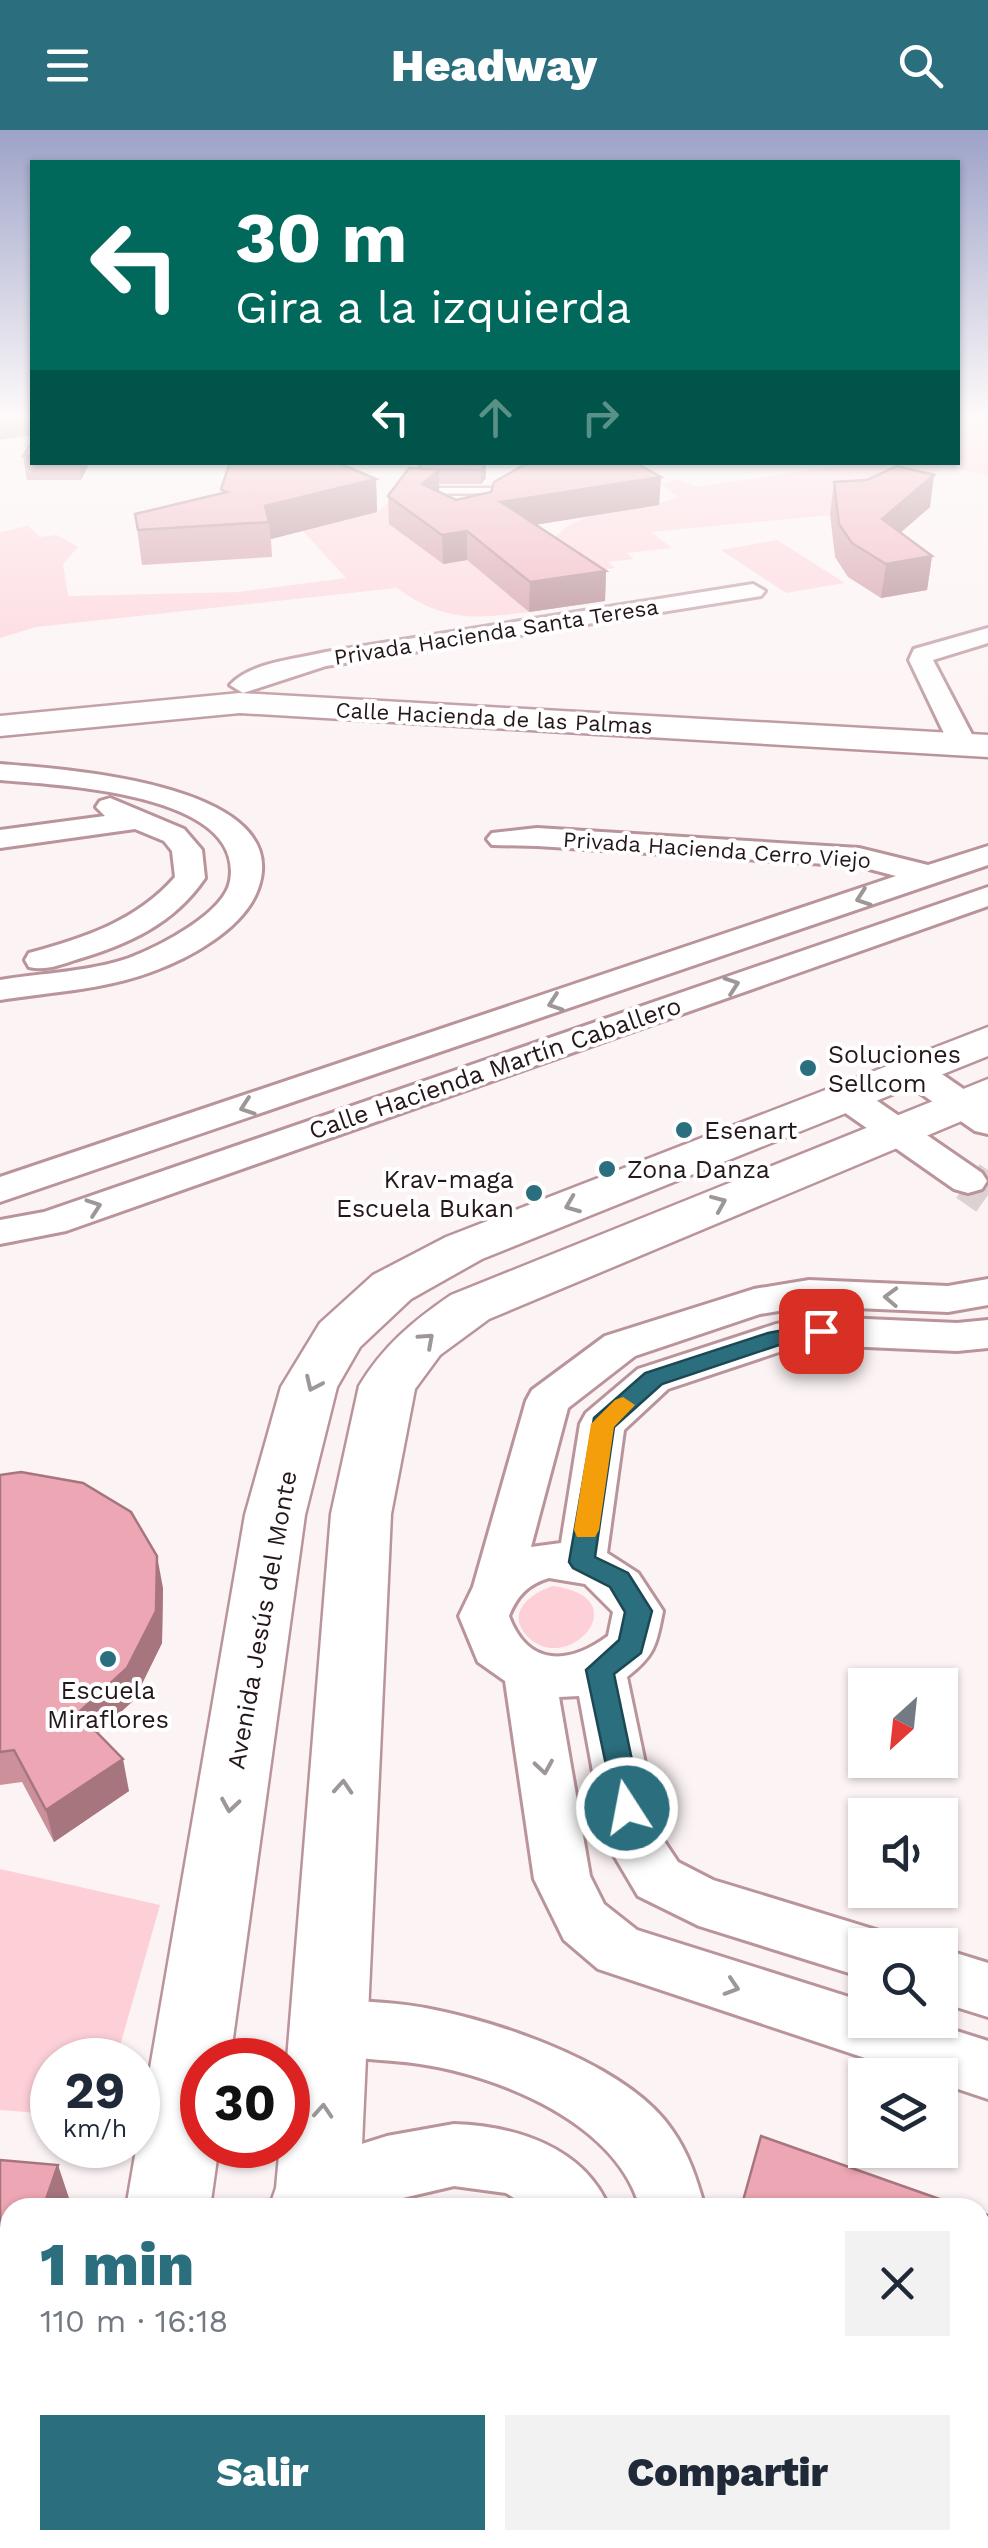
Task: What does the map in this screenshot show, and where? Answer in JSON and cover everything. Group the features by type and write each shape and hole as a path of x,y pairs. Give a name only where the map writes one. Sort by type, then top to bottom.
{"main road":[{"name":"Calle Hacienda de las Palmas","path":"0,705 243,685 513,711"},
{"name":"Calle Hacienda de las Palmas","path":"0,726 240,702 513,711 974,738"},
{"name":"Avenida Jesús del Monte","path":"170,2198 275,1515 309,1387 339,1336 392,1288 464,1248 988,1040"},
{"path":"314,2198 361,1514 387,1386 421,1342 470,1307 893,1130 979,1107"}],"street":[{"name":"Privada Hacienda Santa Teresa","path":"243,685 277,671 326,659 753,591"},
{"path":"974,738 921,660 923,654 988,635"},
{"path":"0,772 91,779 198,810 231,828 244,850 247,870 241,896 220,919 177,946 129,968 0,990"},
{"path":"0,794 72,800 112,807 144,819 174,835 188,850 190,878 172,903 123,935 42,960 0,968"},
{"path":"64,832 72,800"},
{"path":"0,839 198,810"},
{"name":"Privada Hacienda Cerro Viejo","path":"502,838 858,857 929,875"},
{"name":"Calle Hacienda Martín Caballero","path":"0,1190 988,854"},
{"name":"Calle Hacienda Martín Caballero","path":"0,1232 52,1222 988,896"},
{"path":"910,1069 979,1107"},
{"path":"844,1096 968,1181"},
{"path":"496,1585 518,1568 549,1560 582,1562 619,1580 638,1611 631,1646 600,1670 565,1676 529,1671 496,1648 484,1616 548,1400 620,1346 754,1302 810,1293 948,1299 988,1292"},
{"path":"582,1562 602,1424 654,1378 776,1338 821,1331 957,1338 988,1334"},
{"path":"600,1670 634,1842 658,1879 699,1902 848,1947"},
{"path":"529,1671 562,1879 584,1922 619,1950 988,2070"},
{"path":"958,1981 988,1990"},
{"path":"328,2027 436,2038 566,2083 610,2110 638,2136 658,2167 669,2198"},
{"path":"314,2198 432,2156 472,2152 516,2161 548,2180 567,2198"}],"shaded area":[{"path":"19,528 30,528 40,537 57,535 78,547 63,564 68,596 239,592 346,578 303,531 315,528 402,528 402,533 443,564 548,546 567,528 695,528 650,532 672,548 626,553 634,559 608,562 615,568 587,572 516,601 529,612 460,615 430,607 397,588 36,627 0,638 0,532"},
{"path":"777,540 845,583 786,593 721,550"},
{"path":"553,1586 579,1593 592,1605 594,1618 576,1642 560,1648 543,1646 527,1636 519,1619 529,1599"},
{"path":"0,1869 160,1905 122,2038 30,2038 30,2112 0,2110"}],"building":[{"path":"432,528 540,528 606,571 530,582 467,531 442,535"},
{"path":"842,528 894,528 932,556 886,564 852,543"},
{"path":"21,1472 83,1483 131,1512 157,1556 156,1611 127,1668 78,1713 123,1759 46,1810 14,1750 0,1752 0,1475"},
{"path":"761,2136 937,2198 744,2198"},
{"path":"0,2160 30,2163 30,2168 57,2168 46,2198 0,2198"}],"tunnel":[{"path":"968,1181 988,1195"}],"slow traffic":[{"path":"586,1530 602,1424 623,1405"}],"place":[{"name":"Soluciones Sellcom","path":"808,1068"},
{"name":"Esenart","path":"684,1130"},
{"name":"Zona Danza","path":"607,1169"},
{"name":"Krav-maga Escuela Bukan","path":"534,1193"},
{"name":"Escuela Miraflores","path":"108,1659"}],"route":[{"path":"627,1808 600,1670 631,1646 638,1611 619,1580 582,1562 602,1424 654,1378 776,1338 821,1331"}]}
